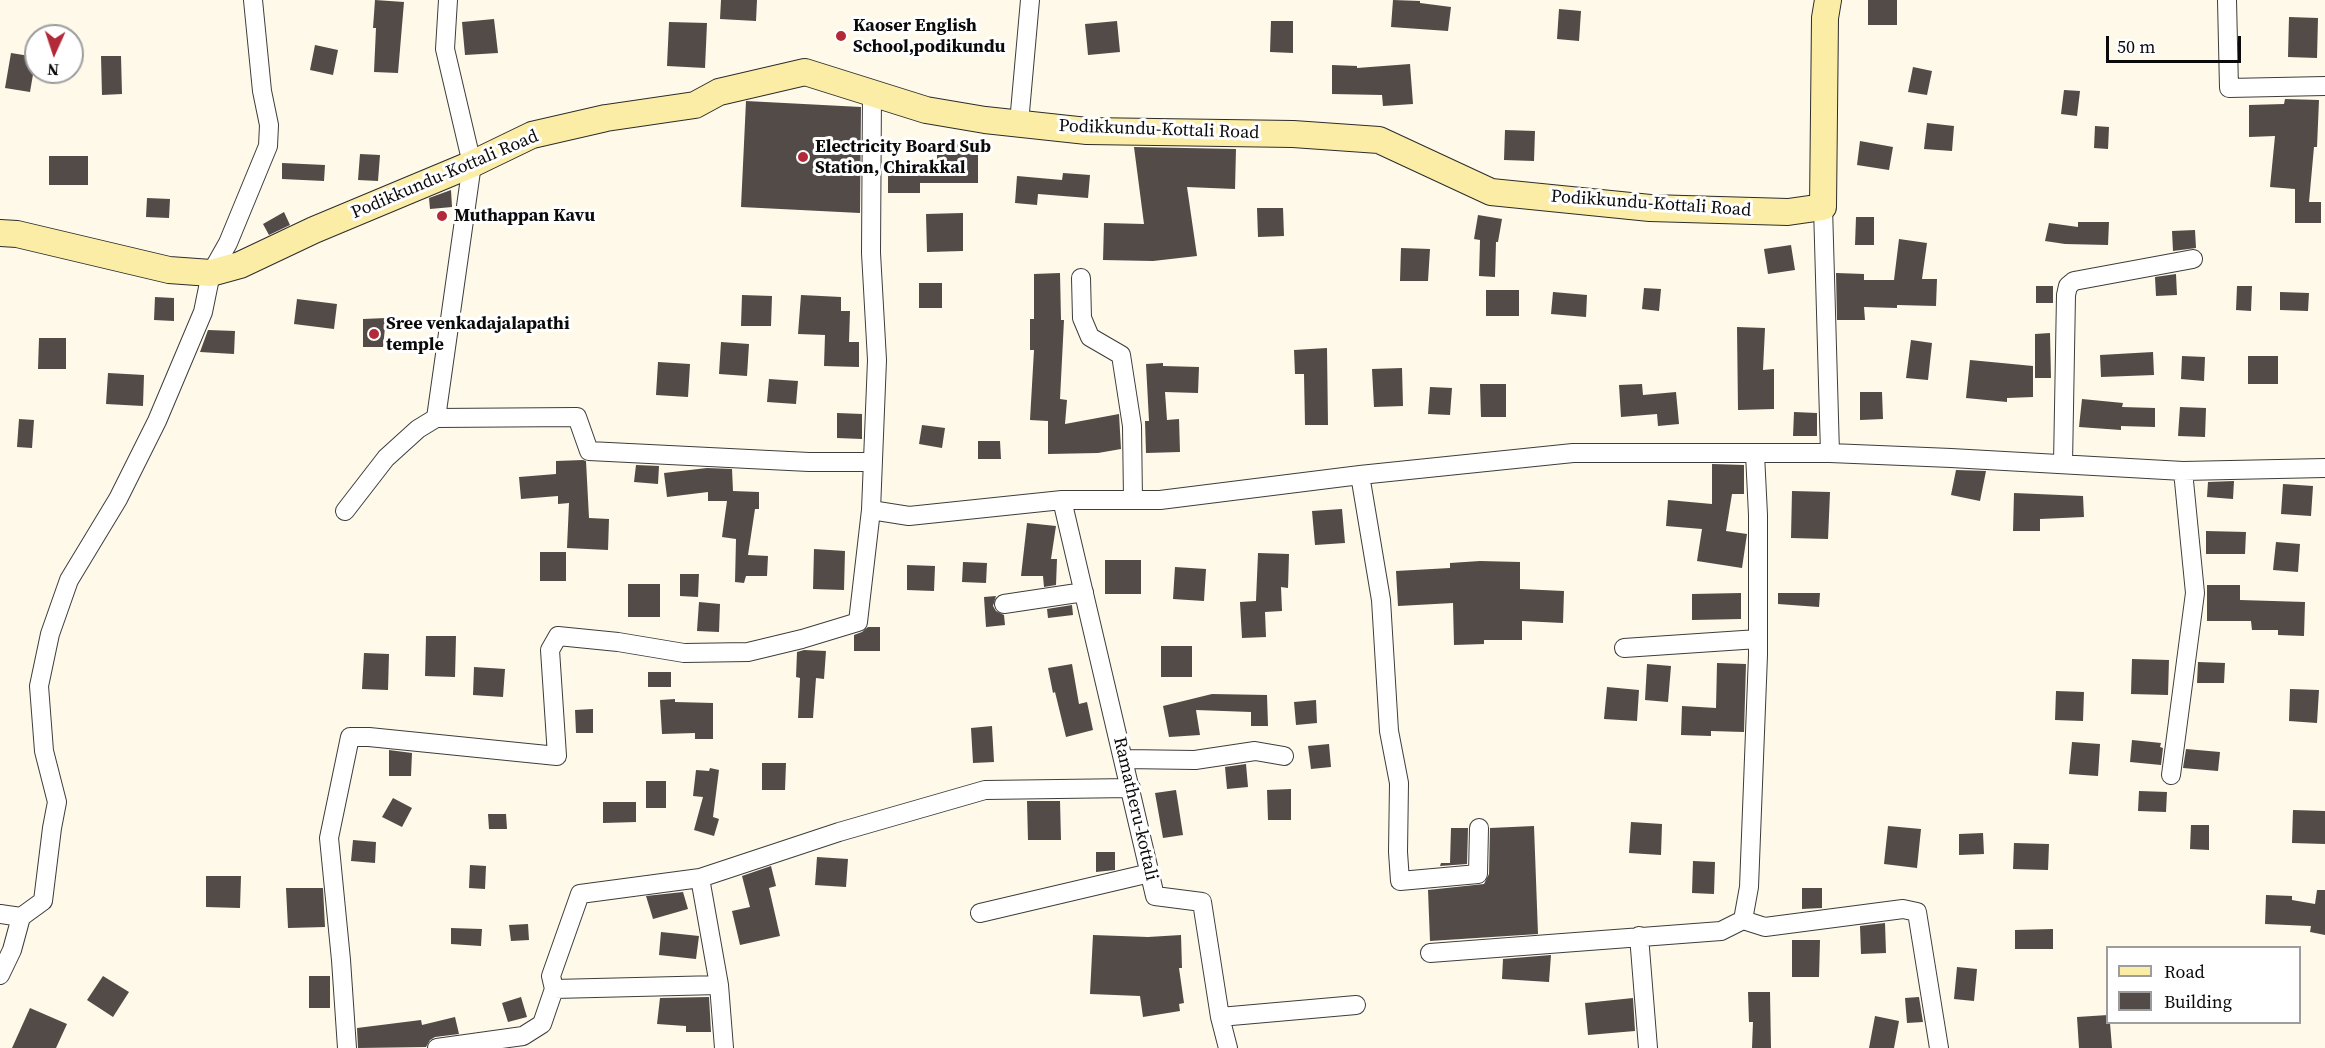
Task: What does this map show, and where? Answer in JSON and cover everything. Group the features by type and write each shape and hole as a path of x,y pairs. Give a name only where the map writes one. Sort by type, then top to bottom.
{"main road":[{"path":"1823,207 1825,18 1828,0"},
{"name":"Podikkundu-Kottali Road","path":"0,233 17,234 169,270 211,273 240,265 314,230 472,164 532,135 606,118 695,105 719,92 805,72 926,110 1019,123 1088,131 1293,134 1379,140 1491,192 1650,208 1788,212 1823,207"}],"street":[{"path":"0,975 12,950 21,917 43,901 57,802 44,751 39,686 50,634 69,580 118,499 157,421 203,312 211,273 228,243 268,146 269,125 262,91 253,0"},
{"path":"436,418 472,164 445,49 448,0"},
{"path":"1019,123 1030,0"},
{"path":"2227,0 2229,88 2325,86"},
{"path":"347,1048 329,838 350,737 557,756 550,650 558,636 684,653 748,652 858,622 871,510 877,360 871,253 872,92"},
{"path":"1823,207 1830,453"},
{"path":"2063,464 2068,286 2074,281 2193,259"},
{"path":"1081,278 1082,318 1090,338 1121,355 1132,426 1132,500"},
{"path":"345,511 386,458 418,429 436,418 577,417 589,451 809,462 873,462"},
{"path":"871,510 909,516 1062,500 1160,500 1360,475 1573,453 1830,453 2183,471 2325,468"},
{"path":"1743,920 1749,887 1758,639 1758,515 1755,454"},
{"path":"2171,775 2195,593 2183,471"},
{"path":"1360,475 1381,600 1389,731 1399,783 1400,881 1478,874 1479,828"},
{"name":"Ramatheru-kottali","path":"1062,500 1155,896 1202,902 1220,1017"},
{"path":"1004,604 1084,592"},
{"path":"1624,648 1758,639"},
{"path":"1124,759 1195,760 1255,751 1284,756"},
{"path":"437,1048 523,1036 542,1024 554,989 552,976 580,894 700,878 839,832 985,790 1131,788"},
{"path":"980,913 1150,873"},
{"path":"700,878 719,986 724,1048"},
{"path":"1430,952 1721,931 1743,920 1765,927 1903,909 1917,912 1939,1048"},
{"path":"0,914 21,917"},
{"path":"1639,936 1648,1048"},
{"path":"554,989 719,986"},
{"path":"1228,1048 1220,1017 1356,1005"}],"building":[{"path":"375,0 404,2 398,73 374,72"},
{"path":"721,0 757,0 756,21 720,19"},
{"path":"1393,0 1420,1 1420,3 1451,7 1448,31 1391,27"},
{"path":"1868,0 1897,0 1897,25 1868,25"},
{"path":"1559,9 1581,11 1579,41 1557,39"},
{"path":"2289,17 2318,18 2317,58 2288,57"},
{"path":"494,19 498,53 465,55 462,22"},
{"path":"1117,21 1120,52 1088,55 1085,24"},
{"path":"1271,21 1293,21 1293,53 1270,52"},
{"path":"669,22 707,23 705,68 667,66"},
{"path":"315,45 338,50 333,75 310,70"},
{"path":"11,53 24,55 24,84 31,84 30,92 5,88"},
{"path":"101,56 121,56 122,94 102,95"},
{"path":"1410,64 1413,104 1383,106 1382,95 1332,94 1332,65 1357,66 1357,68"},
{"path":"1913,67 1932,71 1927,95 1908,92"},
{"path":"2064,90 2080,91 2077,116 2061,114"},
{"path":"2285,99 2319,100 2317,147 2314,147 2309,202 2321,202 2321,223 2295,223 2295,189 2270,187 2275,136 2249,137 2249,105 2284,104"},
{"name":"Electricity Board Sub Station, Chirakkal","path":"746,101 861,107 860,213 741,207"},
{"path":"1927,123 1954,126 1952,151 1924,149"},
{"path":"2095,126 2109,127 2108,149 2094,148"},
{"path":"1505,130 1535,131 1534,161 1504,160"},
{"path":"1860,141 1893,147 1889,170 1857,165"},
{"path":"937,144 978,144 978,183 920,183 920,193 888,193 888,166 937,166"},
{"path":"1134,147 1236,149 1235,189 1187,187 1197,256 1153,261 1103,260 1104,223 1144,224"},
{"path":"360,154 380,155 378,181 358,180"},
{"path":"49,156 88,156 88,185 49,185"},
{"path":"282,163 325,165 324,181 282,179"},
{"path":"1063,173 1090,175 1088,198 1038,194 1037,205 1015,203 1017,176 1062,180"},
{"path":"451,190 452,207 430,209 429,198"},
{"path":"147,198 170,199 169,218 146,217"},
{"path":"1257,208 1283,208 1284,236 1258,237"},
{"path":"284,212 290,225 269,235 263,224"},
{"path":"963,213 963,251 927,252 926,214"},
{"path":"1478,215 1502,219 1498,242 1496,242 1495,277 1479,276 1480,240 1474,239"},
{"path":"1856,217 1874,217 1874,245 1855,245"},
{"path":"2078,222 2109,222 2108,245 2045,241 2049,223 2078,227"},
{"path":"2195,230 2196,248 2173,251 2172,231"},
{"path":"1899,239 1927,243 1922,279 1937,279 1936,306 1864,307 1865,320 1837,320 1836,273 1864,274 1864,280 1894,280"},
{"path":"1791,245 1795,270 1768,274 1764,249"},
{"path":"1401,248 1430,249 1428,281 1400,281"},
{"path":"1060,273 1061,320 1064,320 1060,399 1067,400 1065,424 1119,414 1121,449 1098,453 1048,454 1048,421 1030,420 1034,350 1030,350 1030,319 1034,319 1034,274"},
{"path":"2176,274 2177,295 2156,296 2155,277"},
{"path":"919,283 942,283 942,308 919,308"},
{"path":"2036,286 2053,286 2053,303 2036,303"},
{"path":"2237,286 2252,286 2251,311 2236,310"},
{"path":"1644,288 1661,289 1659,311 1642,309"},
{"path":"1486,290 1519,290 1519,316 1486,316"},
{"path":"1553,292 1587,295 1586,317 1551,314"},
{"path":"2280,292 2309,293 2308,311 2280,310"},
{"path":"742,295 772,296 771,326 741,326"},
{"path":"801,295 841,297 841,311 850,311 849,342 859,342 859,367 824,366 825,335 798,334"},
{"path":"155,297 174,298 174,321 154,320"},
{"path":"297,299 337,304 334,329 294,324"},
{"path":"386,318 383,347 363,347 363,319"},
{"path":"1737,327 1765,328 1763,370 1774,369 1774,409 1738,410"},
{"path":"208,330 235,331 234,354 200,352"},
{"path":"2050,333 2051,378 2035,378 2035,334"},
{"path":"39,338 66,338 66,369 38,369"},
{"path":"1911,340 1932,343 1928,380 1906,378"},
{"path":"721,342 749,344 747,376 719,374"},
{"path":"1327,348 1328,425 1305,425 1304,374 1295,374 1294,350"},
{"path":"2153,352 2154,375 2101,377 2100,355"},
{"path":"2182,356 2205,357 2204,381 2181,379"},
{"path":"2248,356 2278,356 2278,384 2248,384"},
{"path":"1970,360 2033,366 2033,397 2007,398 2007,402 1966,398"},
{"path":"658,362 690,364 688,397 656,395"},
{"path":"1163,363 1163,366 1199,367 1198,393 1165,392 1167,420 1179,419 1180,452 1146,453 1145,421 1149,421 1146,364"},
{"path":"1402,368 1403,406 1374,407 1372,369"},
{"path":"108,373 144,375 143,406 106,404"},
{"path":"769,379 798,381 796,404 767,402"},
{"path":"1480,384 1506,384 1506,417 1481,417"},
{"path":"1642,384 1643,395 1676,392 1679,424 1658,426 1657,414 1621,417 1619,385"},
{"path":"1430,387 1452,388 1450,415 1428,414"},
{"path":"1860,392 1882,392 1883,419 1860,420"},
{"path":"2082,399 2123,403 2122,407 2155,408 2155,427 2121,426 2121,430 2079,427"},
{"path":"2180,407 2206,408 2205,437 2178,436"},
{"path":"1794,412 1817,413 1817,436 1793,436"},
{"path":"837,413 862,414 862,439 837,438"},
{"path":"19,419 34,420 32,448 17,447"},
{"path":"922,425 945,428 942,448 919,444"},
{"path":"978,441 1000,441 1001,459 978,459"},
{"path":"556,461 586,461 589,518 609,519 608,550 567,548 569,503 558,504 558,496 521,499 519,477 556,474"},
{"path":"1712,464 1744,465 1744,494 1732,494 1726,531 1747,534 1742,568 1697,561 1702,529 1666,526 1668,500 1712,504"},
{"path":"636,465 659,466 658,484 634,482"},
{"path":"707,468 732,469 733,491 759,492 759,509 755,509 748,555 768,556 767,576 746,576 744,583 735,582 736,539 722,537 727,501 708,501 708,492 667,497 664,473"},
{"path":"1956,470 1986,471 1980,501 1951,495"},
{"path":"2234,481 2233,499 2207,497 2208,482"},
{"path":"2283,484 2313,486 2311,516 2281,514"},
{"path":"1792,491 1830,492 1828,539 1791,538"},
{"path":"2014,493 2083,496 2084,517 2040,519 2040,531 2013,531"},
{"path":"1342,509 1345,543 1315,545 1312,511"},
{"path":"1027,523 1056,526 1051,559 1057,559 1056,585 1044,587 1043,576 1021,576"},
{"path":"2206,531 2246,532 2245,554 2206,554"},
{"path":"2276,542 2300,544 2298,572 2273,570"},
{"path":"814,549 845,551 844,590 813,589"},
{"path":"540,552 566,552 566,581 540,581"},
{"path":"1258,553 1289,554 1288,588 1281,587 1282,611 1265,612 1266,637 1242,638 1240,602 1256,601"},
{"path":"1105,560 1141,560 1141,594 1105,594"},
{"path":"963,562 987,563 986,583 962,582"},
{"path":"1520,562 1520,589 1564,591 1563,623 1522,621 1522,640 1484,640 1484,644 1454,645 1453,603 1398,606 1396,571 1450,568 1450,563"},
{"path":"907,565 935,566 934,591 907,590"},
{"path":"1175,567 1206,569 1204,601 1173,599"},
{"path":"680,574 699,574 698,597 680,596"},
{"path":"628,584 660,584 660,617 628,617"},
{"path":"2207,585 2240,585 2240,600 2305,602 2304,636 2278,635 2278,630 2252,630 2251,621 2207,621"},
{"path":"1741,593 1741,619 1692,620 1692,594"},
{"path":"1778,593 1820,593 1819,607 1778,604"},
{"path":"996,596 993,606 996,611 1004,615 1005,625 986,627 984,597"},
{"path":"699,602 720,604 719,632 697,631"},
{"path":"1072,605 1073,615 1048,618 1047,609"},
{"path":"868,627 880,627 880,651 854,651 854,635"},
{"path":"426,636 456,636 455,677 425,676"},
{"path":"1161,646 1192,646 1192,677 1161,677"},
{"path":"826,651 824,679 816,678 813,718 798,718 800,678 796,677 797,652"},
{"path":"364,653 389,654 388,690 362,689"},
{"path":"2132,659 2169,660 2168,695 2131,694"},
{"path":"2198,662 2225,663 2224,683 2197,683"},
{"path":"1717,663 1746,664 1744,732 1711,731 1711,736 1681,735 1682,706 1716,708"},
{"path":"1072,664 1079,704 1087,702 1093,730 1066,737 1048,668"},
{"path":"1647,664 1671,666 1668,702 1645,700"},
{"path":"474,667 505,669 503,697 473,695"},
{"path":"648,672 671,672 671,687 648,687"},
{"path":"1607,687 1639,690 1637,721 1604,719"},
{"path":"2290,689 2319,690 2317,723 2289,721"},
{"path":"2056,691 2084,692 2083,721 2055,720"},
{"path":"1212,694 1267,695 1268,726 1251,726 1251,712 1196,710 1200,735 1169,737 1163,706"},
{"path":"675,699 675,702 713,703 713,739 695,739 695,733 662,734 660,700"},
{"path":"1316,700 1317,723 1296,725 1294,702"},
{"path":"593,709 593,733 576,733 575,710"},
{"path":"992,726 994,762 973,763 971,728"},
{"path":"2132,740 2161,743 2160,747 2163,748 2161,765 2130,762"},
{"path":"2072,742 2100,744 2098,776 2069,774"},
{"path":"1329,744 1331,767 1311,769 1308,746"},
{"path":"2186,749 2220,752 2218,771 2183,768"},
{"path":"389,750 412,753 411,776 389,776"},
{"path":"762,763 786,763 785,790 762,790"},
{"path":"1246,764 1248,787 1227,789 1225,767"},
{"path":"710,768 719,770 713,817 719,819 714,836 694,830 703,797 693,796 696,770 709,771"},
{"path":"646,781 666,781 666,808 646,808"},
{"path":"1291,789 1291,820 1268,820 1267,790"},
{"path":"1176,790 1183,835 1163,838 1155,793"},
{"path":"2139,791 2167,792 2166,812 2138,811"},
{"path":"393,798 412,808 402,827 382,817"},
{"path":"1027,801 1060,801 1061,840 1028,840"},
{"path":"603,802 636,802 636,822 603,823"},
{"path":"2293,810 2325,811 2325,844 2292,843"},
{"path":"488,814 506,814 507,829 489,829"},
{"path":"1631,822 1662,824 1661,855 1629,853"},
{"path":"2191,825 2209,825 2209,850 2190,849"},
{"path":"1534,826 1538,934 1430,941 1428,890 1484,884 1489,874 1490,828"},
{"path":"1888,826 1921,829 1917,868 1884,864"},
{"path":"1451,828 1468,828 1467,864 1440,866 1441,863 1450,863"},
{"path":"1983,833 1984,854 1959,855 1959,834"},
{"path":"353,840 376,842 375,863 351,861"},
{"path":"2014,843 2049,844 2048,870 2013,869"},
{"path":"1096,852 1115,852 1115,870 1096,872"},
{"path":"817,857 848,859 846,887 815,885"},
{"path":"1693,861 1715,862 1714,894 1692,893"},
{"path":"470,865 486,866 485,889 469,888"},
{"path":"771,866 776,886 769,888 780,936 740,945 732,911 750,907 742,876"},
{"path":"206,876 241,876 240,908 206,907"},
{"path":"286,888 323,888 325,927 288,928"},
{"path":"1802,888 1822,888 1822,908 1802,909"},
{"path":"2317,890 2325,890 2325,935 2310,932 2311,926 2265,924 2266,895 2292,896 2292,900 2315,904"},
{"path":"683,892 688,909 653,919 646,896"},
{"path":"1885,923 1886,953 1861,954 1860,926"},
{"path":"528,924 529,940 511,941 509,925"},
{"path":"451,928 482,929 481,946 451,944"},
{"path":"2053,929 2053,949 2015,949 2015,930"},
{"path":"661,932 699,936 696,959 659,955"},
{"path":"1093,935 1148,937 1181,935 1182,968 1179,968 1184,1003 1179,1004 1180,1011 1143,1017 1140,996 1090,994"},
{"path":"1792,940 1820,940 1819,977 1792,977"},
{"path":"1551,955 1549,982 1502,979 1503,959"},
{"path":"1957,967 1977,969 1974,1001 1954,999"},
{"path":"103,976 129,992 113,1017 87,1000"},
{"path":"309,976 330,976 330,1008 309,1008"},
{"path":"1748,992 1770,992 1771,1048 1752,1048 1753,1022 1749,1022"},
{"path":"521,997 527,1017 508,1022 502,1003"},
{"path":"709,997 711,1032 686,1032 686,1026 657,1024 660,998"},
{"path":"1919,997 1923,1022 1907,1023 1905,998"},
{"path":"1633,998 1635,1031 1588,1035 1585,1003"},
{"path":"30,1008 67,1024 56,1048 12,1048"},
{"path":"2106,1015 2106,1024 2110,1024 2112,1048 2079,1048 2077,1017"},
{"path":"1875,1016 1899,1021 1894,1048 1869,1048"},
{"path":"455,1017 459,1034 435,1037 426,1047 358,1048 357,1028 421,1020 422,1025"}],"place":[{"name":"Kaoser English School,podikundu","path":"841,36"},
{"name":"Electricity Board Sub Station, Chirakkal","path":"803,157"},
{"name":"Muthappan Kavu","path":"442,216"},
{"name":"Sree venkadajalapathi temple","path":"374,334"}]}
